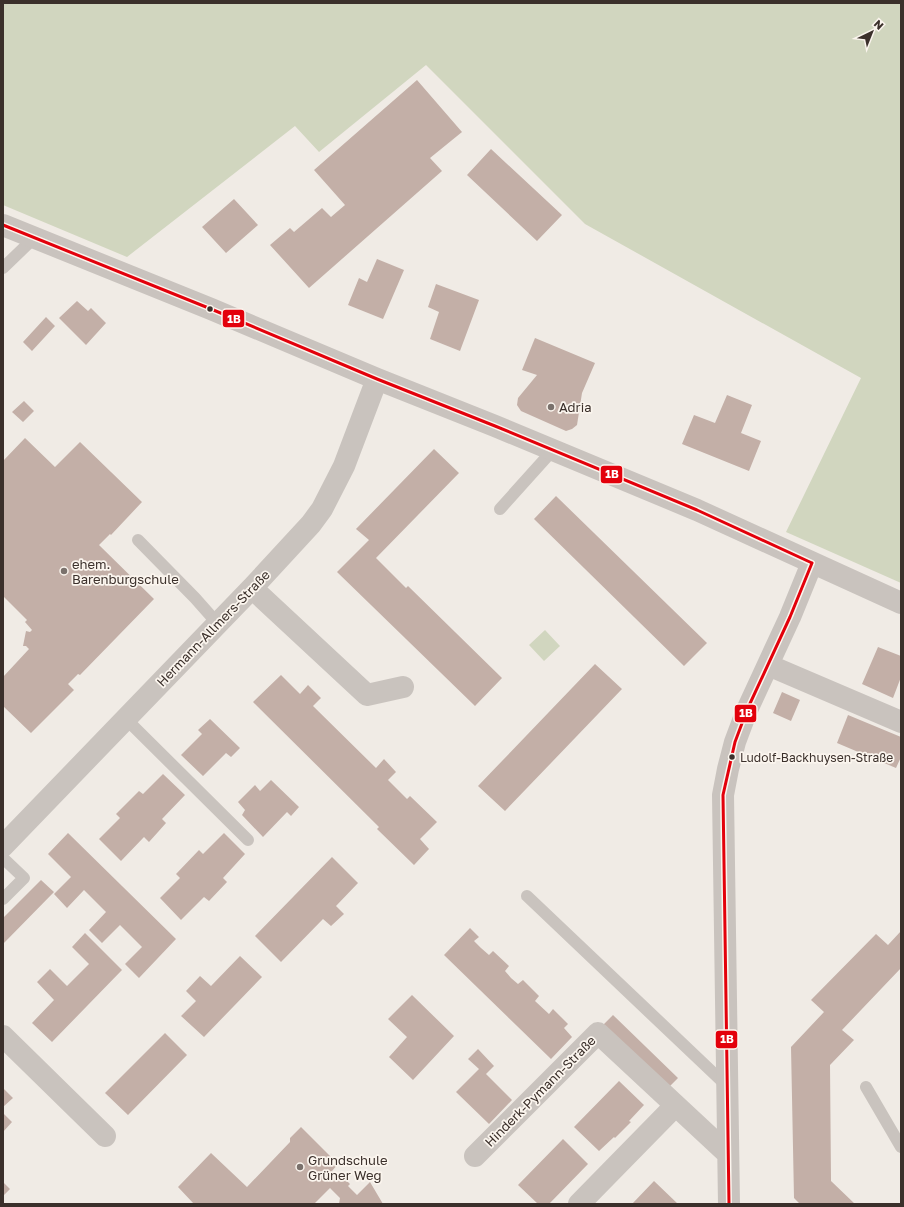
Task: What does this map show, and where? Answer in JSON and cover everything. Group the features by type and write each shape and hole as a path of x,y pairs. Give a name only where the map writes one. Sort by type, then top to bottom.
{"street":[{"path":"3,225 211,309 377,379 697,510 901,603"},
{"name":"Hermann-Allmers-Straße","path":"3,846 293,545 322,509 344,466 377,379"},
{"path":"729,1204 724,795 734,742 812,563"},
{"path":"252,588 367,696 403,687"},
{"path":"768,666 901,722"},
{"name":"Hinderk-Pymann-Straße","path":"475,1156 598,1033 728,1154"},
{"path":"4,1040 105,1136"},
{"path":"579,1204 675,1106"}],"lane":[{"path":"3,268 34,238"},
{"path":"500,509 553,450"},
{"path":"138,540 195,598 218,624"},
{"path":"126,719 248,840"},
{"path":"3,858 24,878 3,899"},
{"path":"527,896 727,1086"},
{"path":"866,1087 901,1147"}],"green space":[{"path":"3,3 901,3 901,583 786,532 861,378 585,224 426,65 319,152 295,126 127,257 3,205"},
{"path":"545,630 560,646 544,661 529,645"}],"building":[{"path":"417,80 462,132 430,158 442,171 309,288 270,245 290,228 294,232 322,208 331,217 345,205 314,170"},
{"path":"491,149 562,215 537,241 467,175"},
{"path":"234,199 258,225 226,253 202,227"},
{"path":"377,259 404,270 383,319 348,305 359,278 367,282"},
{"path":"436,284 479,300 460,351 430,339 439,312 428,307"},
{"path":"77,301 88,311 91,308 106,323 86,345 59,318"},
{"path":"46,317 55,326 32,351 23,342"},
{"path":"535,338 595,363 582,393 577,425 572,429 566,431 521,411 517,405 518,398 537,375 522,370"},
{"path":"727,395 752,405 741,433 761,441 749,471 682,444 694,415 715,423"},
{"path":"24,401 34,411 23,422 12,412"},
{"name":"ehem. Barenburgschule","path":"25,438 55,467 80,442 142,502 111,535 110,534 99,545 154,599 80,675 78,674 68,684 74,690 31,733 3,706 3,677 29,649 26,646 23,646 26,631 30,632 32,630 25,622 27,620 3,596 3,461"},
{"path":"434,449 459,473 376,558 406,588 408,586 502,678 475,706 337,572 369,540 356,529"},
{"path":"556,496 707,643 684,666 534,519"},
{"path":"878,647 901,656 901,677 893,698 862,684"},
{"path":"595,664 622,689 505,811 478,786"},
{"path":"281,675 300,694 308,685 321,698 313,706 376,768 384,759 396,772 388,780 407,799 410,796 437,822 420,839 429,849 414,865 377,829 379,827 253,702"},
{"path":"782,692 800,700 791,721 773,713"},
{"path":"848,715 901,737 901,757 896,768 837,743"},
{"path":"210,719 240,748 231,757 226,753 203,776 181,755 202,734 198,730"},
{"path":"163,774 185,795 162,819 166,823 149,842 144,837 121,861 99,839 120,818 116,814 139,791 143,794"},
{"path":"271,780 299,807 291,816 287,812 263,837 242,815 245,810 238,802 255,785 260,791"},
{"path":"68,833 176,939 139,978 125,964 142,947 120,925 102,943 89,930 106,912 84,890 67,908 54,894 71,877 48,854"},
{"path":"224,833 245,854 223,878 227,882 209,901 204,897 181,920 160,898 180,878 176,874 199,850 203,854"},
{"path":"332,857 358,883 336,906 344,914 331,926 323,919 281,962 255,936"},
{"path":"41,880 54,892 3,944 3,918"},
{"path":"470,928 479,937 474,941 481,948 489,955 493,951 509,966 505,971 511,978 518,984 523,980 539,996 535,1001 549,1014 553,1009 568,1024 564,1028 572,1037 551,1059 444,955"},
{"path":"901,931 901,968 842,1030 854,1040 830,1065 831,1181 855,1204 800,1204 794,1198 791,1047 824,1012 811,1000 876,934 888,945"},
{"path":"85,933 122,970 52,1042 32,1023 54,1000 37,982 50,969 67,986 89,964 72,947"},
{"path":"240,956 262,977 204,1037 181,1016 196,1001 186,991 200,976 211,986"},
{"path":"412,995 454,1036 413,1080 389,1057 407,1037 388,1019"},
{"path":"613,1015 678,1078 666,1090 601,1027"},
{"path":"165,1033 187,1055 128,1115 105,1093"},
{"path":"478,1049 494,1066 486,1074 512,1100 489,1124 456,1092 479,1069 468,1059"},
{"path":"619,1081 644,1105 629,1121 631,1122 599,1151 574,1127"},
{"path":"3,1088 13,1098 3,1107"},
{"path":"3,1113 12,1122 3,1132"},
{"name":"Grundschule Grüner Weg","path":"301,1127 338,1164 332,1171 341,1179 343,1177 350,1184 348,1186 357,1195 370,1182 383,1204 339,1204 340,1198 330,1188 314,1204 194,1204 178,1187 211,1153 247,1187 290,1142 290,1138"},
{"path":"563,1139 588,1164 549,1204 538,1204 518,1185"},
{"path":"654,1181 678,1204 632,1204"},
{"path":"3,1182 10,1189 3,1196"}],"transit line":[{"name":"1B","path":"3,225 211,309 377,379 495,426 697,510 812,563"},
{"name":"1B","path":"729,1204 723,795 735,742 747,710 790,617 812,563"}],"place":[{"name":"Adria","path":"551,407"},
{"name":"ehem. Barenburgschule","path":"64,571"},
{"name":"Ludolf-Backhuysen-Straße","path":"732,757"},
{"name":"Grundschule Grüner Weg","path":"300,1167"}]}
